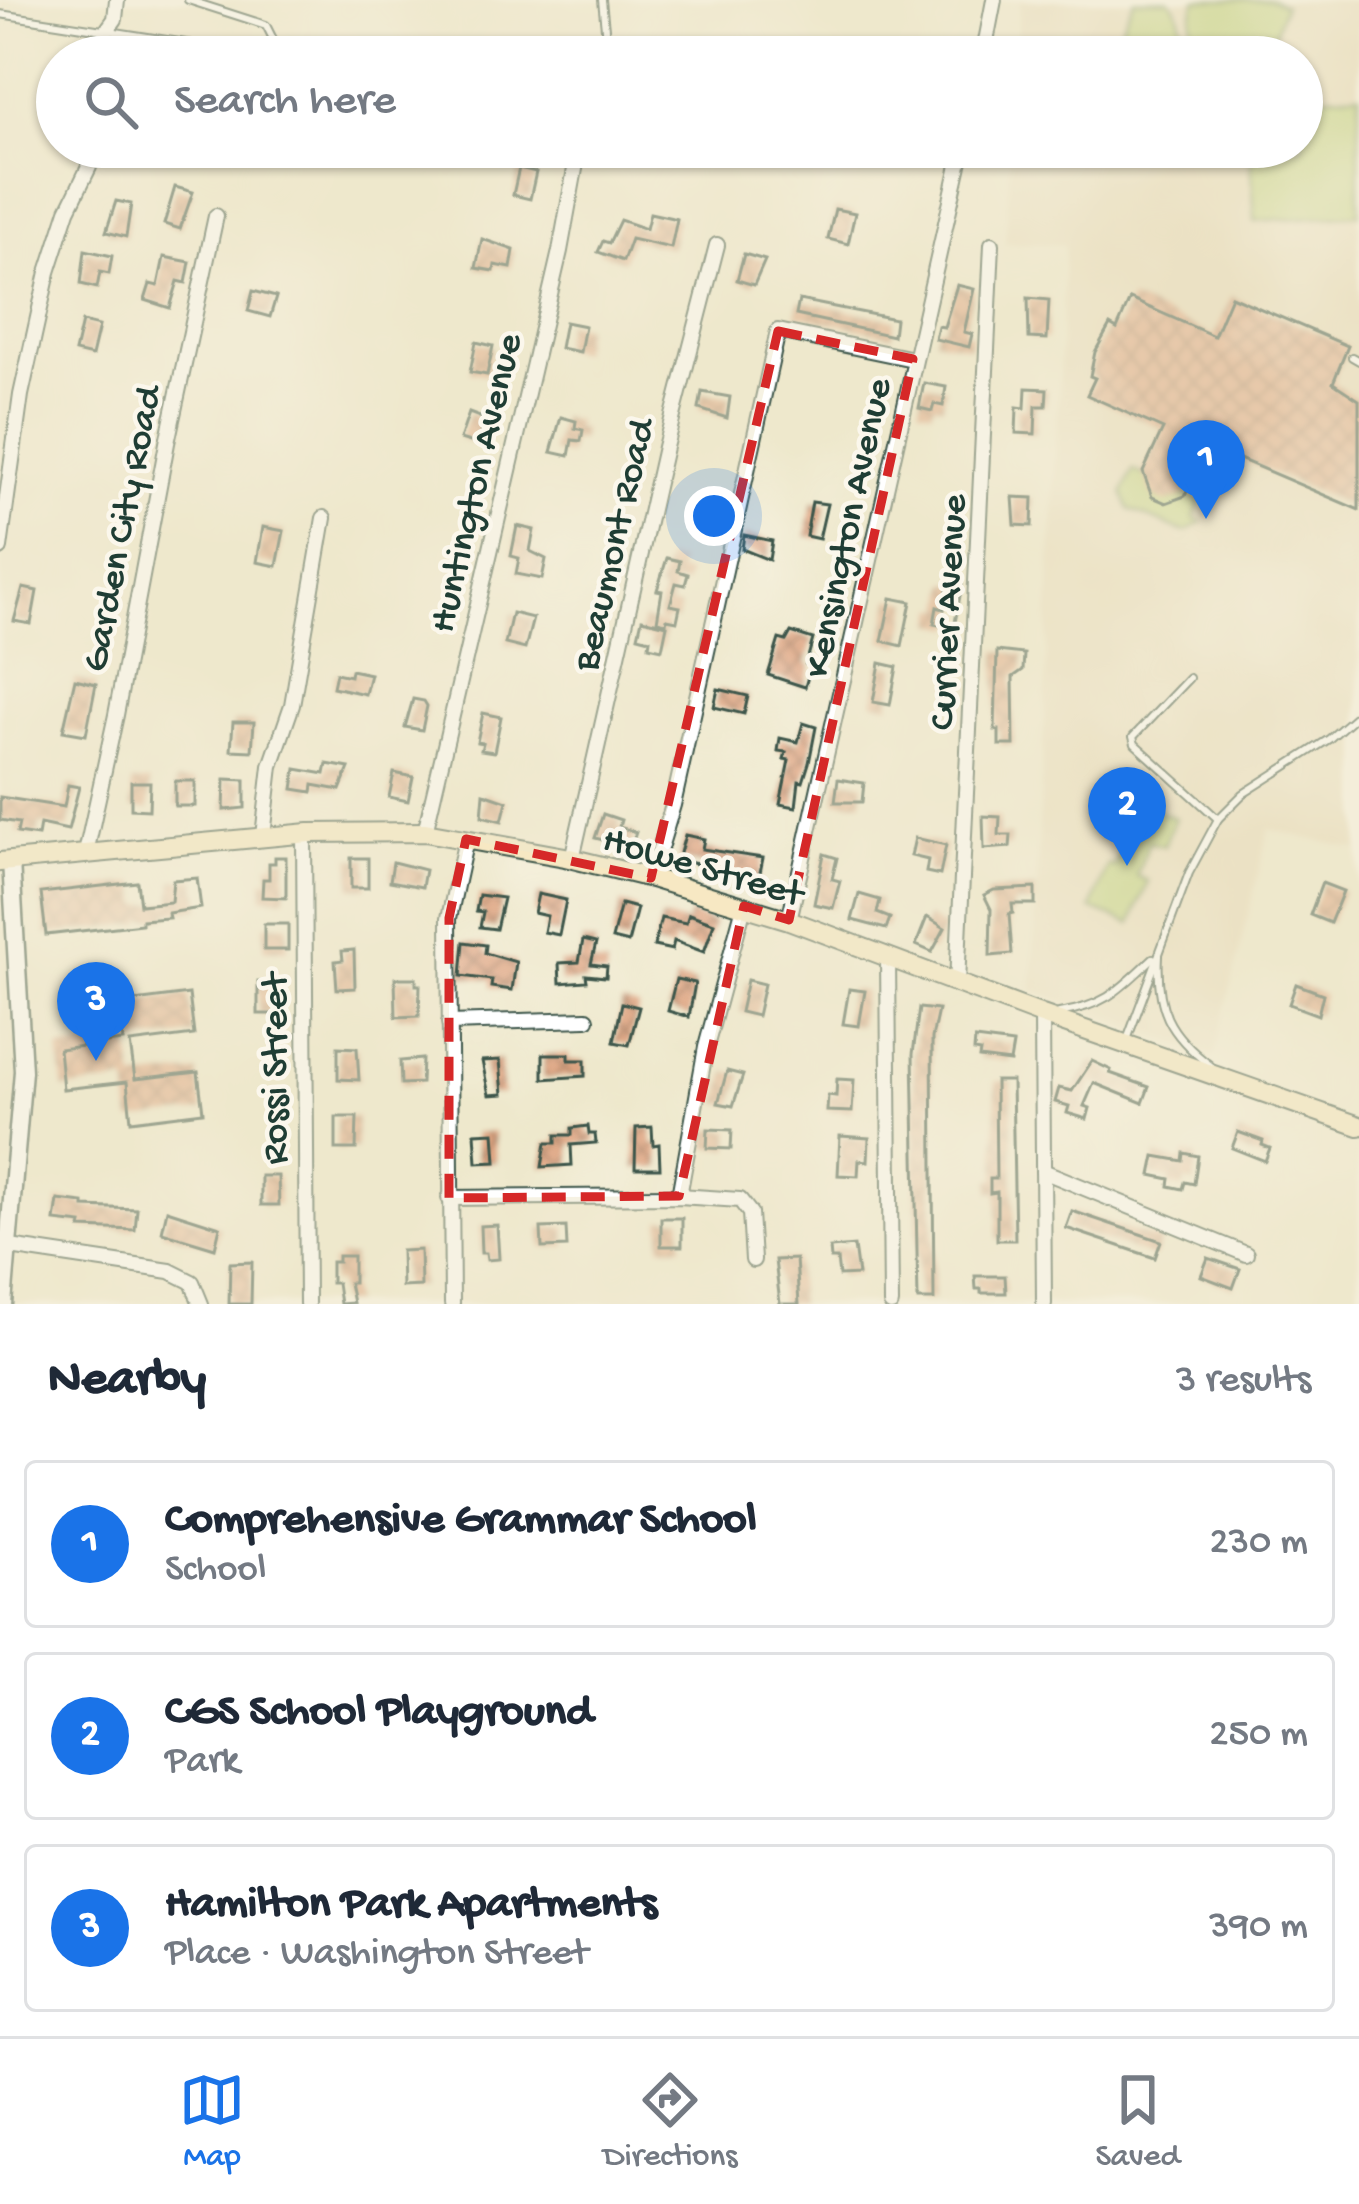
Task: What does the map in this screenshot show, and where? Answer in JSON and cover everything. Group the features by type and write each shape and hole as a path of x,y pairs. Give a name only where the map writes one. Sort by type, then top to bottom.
{"main road":[{"name":"Howe Street","path":"6,862 304,833 425,832 466,838 651,878 789,920 1359,1126"}],"street":[{"path":"105,33 115,20 117,0"},
{"path":"986,36 994,0"},
{"path":"0,548 21,395 48,272 88,168"},
{"name":"Huntington Avenue","path":"425,832 560,251 574,168"},
{"name":"Kensington Avenue","path":"789,920 958,168"},
{"name":"Garden City Road","path":"86,853 216,216"},
{"name":"Currier Avenue","path":"957,983 992,244"},
{"name":"Beaumont Road","path":"572,859 665,447 717,245"},
{"path":"651,878 673,806 778,331 914,359"},
{"path":"263,836 271,766 292,705 324,518"},
{"name":"Rossi Street","path":"304,833 307,1304"},
{"path":"452,1304 448,918 466,838"},
{"path":"3,1304 23,1054 6,862"},
{"path":"679,1196 706,1047 744,906"},
{"path":"888,956 891,1304"},
{"path":"1042,1015 1044,1304"},
{"path":"449,1023 587,1019"},
{"path":"1043,1171 1246,1254"},
{"path":"449,1198 740,1200 750,1213 753,1260"},
{"path":"10,1247 170,1271 192,1282 201,1304"}],"lane":[{"path":"188,0 266,25 270,36"},
{"path":"602,0 606,36"},
{"path":"0,14 127,36"},
{"path":"1189,678 1133,737 1218,819"},
{"path":"1042,1015 1112,998 1153,958 1204,840 1218,819 1243,794 1329,739 1359,713"},
{"path":"1126,1044 1160,944"},
{"path":"1160,944 1161,1006 1175,1034 1234,1081"}],"highlighted area":[{"path":"778,331 913,359 789,920 744,906 679,1196 449,1198 449,918 466,839 651,878"}],"shaded area":[{"path":"1020,0 1359,0 1359,850 1269,829 1214,1056 1032,990 1065,245 1005,243 1010,168 1323,168 1323,36 1017,36"}],"green space":[{"path":"1134,0 1170,0 1176,7 1183,36 1117,36"},
{"path":"1196,0 1271,0 1284,5 1273,36 1194,36"},
{"path":"1359,93 1359,214 1255,221 1251,168 1323,168 1323,96"},
{"path":"1133,470 1201,501 1194,518 1202,522 1186,532 1129,509 1123,493"},
{"path":"1148,808 1175,818 1164,846 1149,842 1136,876 1148,881 1131,924 1091,909 1108,865 1114,867 1126,835 1136,838"}],"building":[{"path":"519,168 536,172 530,199 513,195"},
{"path":"175,187 193,192 180,229 164,224"},
{"path":"116,201 131,204 126,237 106,232"},
{"path":"835,209 855,213 848,244 828,239"},
{"path":"650,213 677,219 671,248 631,239 623,261 598,252 603,241 609,243 620,220 646,229"},
{"path":"482,239 514,250 511,268 476,268"},
{"path":"85,250 112,256 109,274 100,272 97,288 81,284"},
{"path":"744,254 765,260 754,285 737,280"},
{"path":"164,257 190,262 186,283 178,281 170,308 145,300 150,284 158,286"},
{"path":"957,285 974,289 964,332 972,334 969,347 935,339 938,326 944,327"},
{"path":"253,291 276,297 270,317 248,311"},
{"path":"1231,296 1348,346 1333,383 1359,400 1359,510 1235,457 1233,462 1209,452 1195,486 1190,484 1185,496 1166,503 1152,497 1143,472 1163,429 1087,395 1095,378 1090,376 1095,352 1110,325 1117,329 1130,299 1214,336"},
{"path":"1028,298 1049,300 1047,339 1029,338"},
{"path":"799,300 895,319 893,336 796,315"},
{"path":"82,322 99,326 92,356 75,352"},
{"path":"565,322 585,326 580,352 560,348"},
{"path":"476,342 493,346 487,375 470,372"},
{"path":"924,383 946,387 943,406 934,404 932,411 919,408"},
{"path":"1026,388 1047,389 1046,406 1036,406 1035,434 1016,433 1017,407 1025,408"},
{"path":"702,392 730,397 727,418 699,409"},
{"path":"469,413 485,419 477,444 460,439"},
{"path":"561,417 576,421 575,428 583,430 581,441 572,440 569,456 551,452"},
{"path":"1013,497 1033,498 1032,526 1015,525"},
{"path":"812,502 827,504 819,539 806,536"},
{"path":"517,526 534,530 530,551 546,559 542,579 516,574 519,558 511,556"},
{"path":"263,527 284,531 277,566 257,562"},
{"path":"744,535 772,541 769,560 742,549"},
{"path":"667,558 680,561 678,571 688,574 685,585 676,583 670,605 680,607 677,621 667,619 666,623 657,621 662,591 657,590"},
{"path":"948,583 962,585 954,628 934,624 937,607 944,609"},
{"path":"23,588 37,591 31,624 14,621"},
{"path":"891,598 911,602 902,646 882,641"},
{"path":"512,613 533,618 525,649 505,644"},
{"path":"642,619 667,625 662,649 638,636"},
{"path":"791,632 813,639 805,687 768,675 779,639 786,641"},
{"path":"997,651 1024,654 1023,670 1013,677 1014,745 999,745 999,730 995,730"},
{"path":"880,663 897,667 890,705 873,702"},
{"path":"351,670 370,674 365,694 333,687 336,673 350,676"},
{"path":"75,679 96,684 86,735 63,731"},
{"path":"718,689 748,696 744,714 714,707"},
{"path":"413,699 427,706 422,730 405,727"},
{"path":"483,713 501,717 494,752 481,750 483,743 477,742"},
{"path":"233,722 254,722 252,751 231,750"},
{"path":"803,723 816,727 796,807 780,804 789,760 784,759 786,752 778,751 780,738 798,742"},
{"path":"327,764 349,768 340,790 313,785 312,792 293,789 296,769 325,774"},
{"path":"394,773 413,777 408,801 389,797"},
{"path":"225,779 245,780 245,808 224,810"},
{"path":"838,779 864,783 862,802 835,802"},
{"path":"175,781 195,781 195,806 175,806"},
{"path":"131,782 150,782 149,810 131,809"},
{"path":"68,785 79,787 68,830 40,824 38,836 17,833 19,823 0,820 0,797 64,807"},
{"path":"484,793 507,801 502,821 482,816"},
{"path":"603,814 621,820 619,827 636,832 631,847 595,838"},
{"path":"983,816 1000,817 999,835 1011,835 1010,847 984,849"},
{"path":"685,835 704,839 702,849 763,858 758,882 744,883 735,877 736,872 678,860"},
{"path":"915,838 946,845 940,875 926,872 928,860 911,856"},
{"path":"824,854 837,858 832,879 840,881 833,908 814,904"},
{"path":"275,857 286,857 286,898 262,897 263,879 269,879 269,863 275,863"},
{"path":"351,858 368,858 368,888 351,888"},
{"path":"393,862 425,870 422,887 390,881"},
{"path":"197,878 201,908 142,920 142,924 46,935 41,893 137,882 140,905 171,902 173,880"},
{"path":"1322,883 1343,891 1330,923 1310,915"},
{"path":"1035,888 1035,904 1012,904 1012,954 990,956 991,909 984,895"},
{"path":"538,894 566,900 559,935 544,932 547,916 534,913"},
{"path":"859,894 880,900 877,913 890,918 886,929 852,920"},
{"path":"479,895 503,898 496,929 480,927"},
{"path":"621,904 637,908 628,943 612,939"},
{"path":"689,914 714,923 704,952 674,941 672,950 654,946 661,918 686,923"},
{"path":"927,917 945,928 932,952 916,945"},
{"path":"264,924 288,924 288,950 264,950"},
{"path":"583,940 596,943 591,964 607,966 606,977 586,975 587,981 560,983 559,963 579,962"},
{"path":"464,942 486,945 485,953 516,962 512,990 491,987 492,980 461,976"},
{"path":"354,950 355,988 337,989 335,961 343,960 342,951"},
{"path":"395,978 416,978 419,1016 396,1017"},
{"path":"676,979 695,983 689,1017 668,1011"},
{"path":"747,980 764,984 757,1016 740,1012"},
{"path":"258,982 278,982 276,1014 258,1014"},
{"path":"1296,984 1323,994 1318,1015 1289,1004"},
{"path":"849,989 865,991 859,1026 843,1024"},
{"path":"189,994 194,1035 130,1043 135,1079 198,1072 203,1112 131,1121 127,1082 63,1089 59,1049 123,1041 119,1003"},
{"path":"622,1003 639,1007 629,1045 614,1042"},
{"path":"919,1008 938,1010 932,1038 934,1300 918,1300 913,1054"},
{"path":"975,1039 1013,1044 1010,1062 979,1058"},
{"path":"338,1047 357,1048 359,1080 338,1079"},
{"path":"543,1054 569,1054 569,1060 585,1060 585,1076 543,1079"},
{"path":"422,1059 421,1083 401,1084 400,1061"},
{"path":"500,1060 503,1094 489,1095 482,1061"},
{"path":"1092,1061 1149,1087 1143,1103 1094,1083 1084,1106 1090,1108 1087,1119 1067,1113 1069,1106 1055,1102 1059,1088 1072,1091"},
{"path":"727,1071 743,1075 733,1106 718,1103"},
{"path":"837,1079 854,1080 852,1112 827,1111 828,1095 836,1096"},
{"path":"995,1081 1012,1081 1015,1240 997,1240 997,1192 990,1193 990,1179 996,1179"},
{"path":"336,1117 357,1117 356,1149 336,1149"},
{"path":"588,1126 596,1143 571,1145 572,1165 542,1167 546,1143 556,1143 556,1135 572,1135 572,1128"},
{"path":"652,1127 653,1145 659,1144 660,1168 635,1168 636,1128"},
{"path":"708,1129 732,1130 731,1149 707,1148"},
{"path":"494,1132 496,1162 477,1163 475,1133"},
{"path":"1238,1132 1270,1148 1265,1161 1232,1148"},
{"path":"840,1136 869,1138 868,1161 859,1160 858,1176 838,1175"},
{"path":"1184,1153 1198,1156 1194,1184 1185,1182 1183,1189 1169,1186 1170,1179 1151,1175 1155,1156 1183,1161"},
{"path":"261,1176 278,1176 279,1205 261,1205"},
{"path":"58,1200 84,1203 84,1207 137,1209 135,1230 81,1228 82,1224 55,1221"},
{"path":"167,1210 220,1227 215,1248 162,1232"},
{"path":"1072,1211 1161,1241 1155,1258 1066,1228"},
{"path":"661,1218 682,1218 682,1246 661,1246"},
{"path":"497,1225 499,1259 487,1260 486,1253 481,1253 480,1226"},
{"path":"566,1227 567,1247 542,1248 541,1228"},
{"path":"854,1246 858,1275 839,1276 830,1248"},
{"path":"420,1250 421,1286 402,1287 401,1251"},
{"path":"338,1256 353,1256 353,1283 349,1283 353,1303 340,1304 337,1283 331,1283 331,1262 338,1262"},
{"path":"1208,1258 1240,1269 1233,1288 1201,1276"},
{"path":"796,1259 799,1304 780,1304 775,1260"},
{"path":"252,1262 251,1304 229,1304 230,1263"},
{"path":"975,1276 1005,1276 1006,1293 981,1293"}],"place":[{"name":"Comprehensive Grammar School","path":"1206,519"},
{"name":"CGS School Playground","path":"1127,866"},
{"name":"Hamilton Park Apartments","path":"96,1061"}]}
